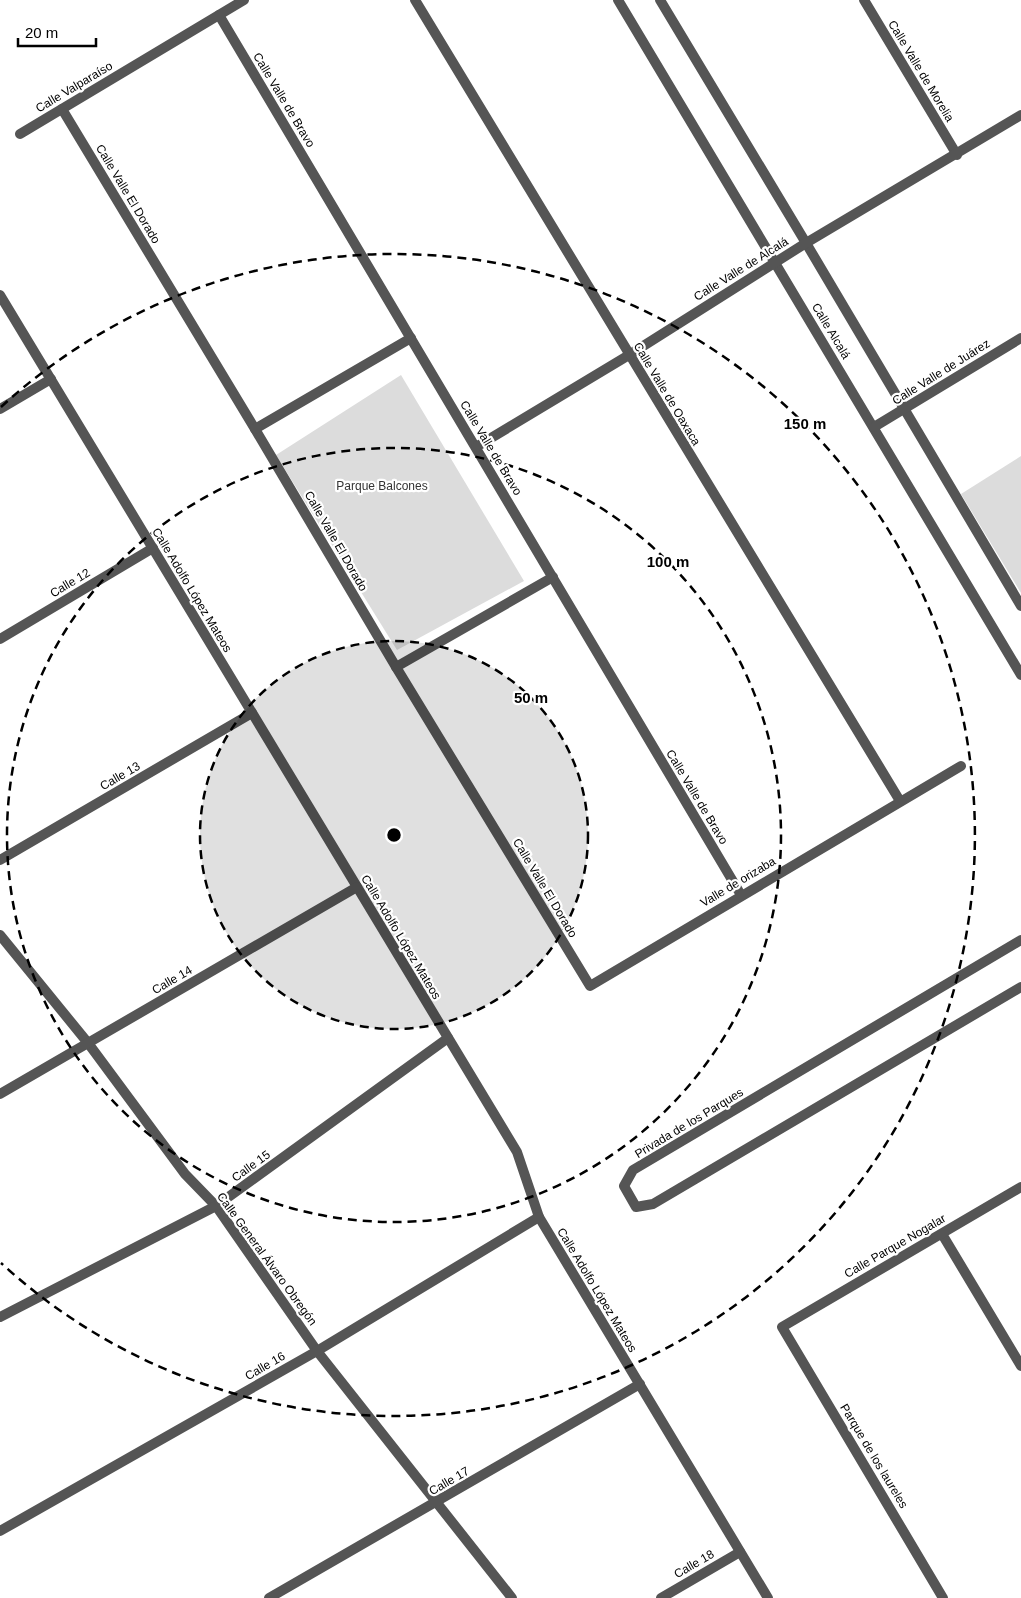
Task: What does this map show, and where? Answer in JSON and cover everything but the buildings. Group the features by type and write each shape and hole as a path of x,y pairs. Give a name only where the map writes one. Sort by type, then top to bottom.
{"street":[{"name":"Calle Valparaíso","path":"20,134 244,0"},
{"name":"Calle Valle de Oaxaca","path":"415,0 900,801"},
{"name":"Calle Alcalá","path":"618,0 1021,674"},
{"name":"Calle Alcalá","path":"660,0 1021,606"},
{"name":"Calle Valle de Morelia","path":"864,0 957,155"},
{"name":"Calle Valle de Bravo","path":"218,15 476,446 741,895"},
{"name":"Calle Valle El Dorado","path":"62,109 396,667 590,986"},
{"name":"Calle Valle de Alcalá","path":"476,446 629,355 806,243 957,155 1021,115"},
{"name":"Calle Adolfo López Mateos","path":"0,295 517,1152 540,1218 768,1598"},
{"path":"255,429 411,338"},
{"name":"Calle Valle de Juárez","path":"874,427 1021,338"},
{"path":"0,409 51,380"},
{"name":"Calle 12","path":"0,639 152,548"},
{"path":"396,667 553,577"},
{"name":"Calle 13","path":"0,860 252,713"},
{"name":"Valle de orizaba","path":"590,986 961,766"},
{"name":"Calle 14","path":"0,1094 357,887"},
{"name":"Calle General Álvaro Obregón","path":"0,935 88,1043 186,1174 216,1206 317,1351 512,1598"},
{"name":"Privada de los Parques","path":"1021,940 633,1170 624,1186 636,1207 653,1204 1021,988"},
{"name":"Calle 15","path":"0,1317 216,1206 448,1038"},
{"name":"Calle Parque Nogalar","path":"782,1327 1021,1187"},
{"name":"Calle 16","path":"0,1531 317,1351 540,1218"},
{"path":"942,1234 1021,1366"},
{"name":"Parque de los laureles","path":"782,1327 944,1598"},
{"name":"Calle 17","path":"269,1598 640,1384"},
{"name":"Calle 18","path":"661,1598 740,1552"}],"green space":[{"name":"Parque Balcones","path":"401,375 524,581 397,650 276,455"},
{"path":"1021,456 1021,593 961,494"}]}
